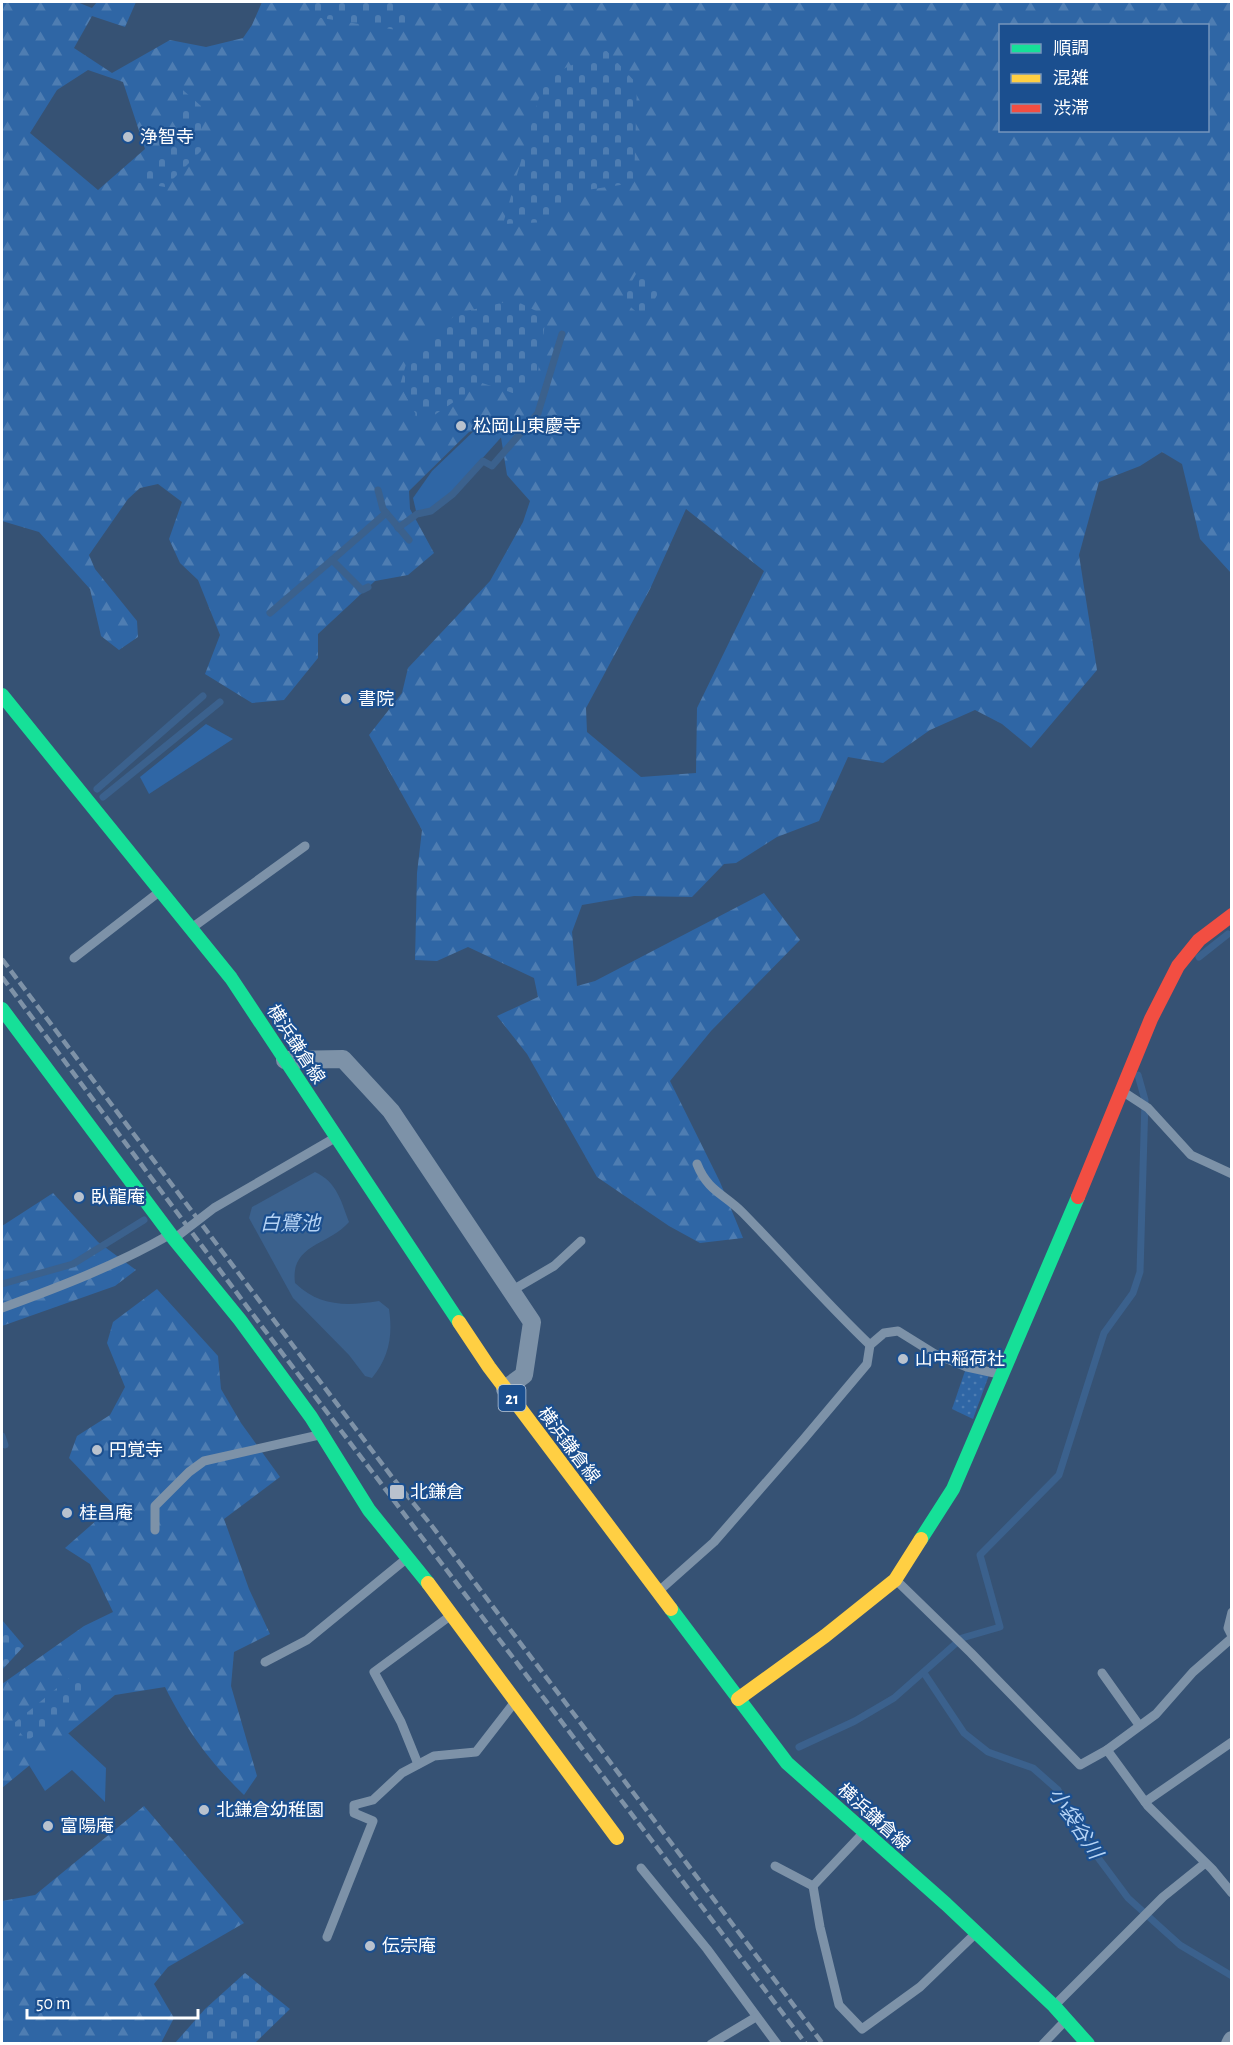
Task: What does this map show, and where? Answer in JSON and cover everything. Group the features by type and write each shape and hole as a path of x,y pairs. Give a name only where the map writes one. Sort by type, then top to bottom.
{"street":[{"name":"横浜鎌倉線","path":"2,695 231,978 505,1389 787,1762 976,1933 1054,2006 1088,2043"},
{"path":"738,1699 825,1636 895,1580 953,1489 1123,1092 1151,1019 1178,966 1199,940 1231,917"},
{"path":"2,1009 172,1236 240,1320 322,1435 369,1510 452,1615 617,1838"},
{"path":"285,1060 343,1059 391,1111 532,1322 524,1375 505,1389"}],"lane":[{"path":"191,928 305,846"},
{"path":"74,958 161,891"},
{"path":"1123,1092 1148,1108 1191,1155 1232,1174"},
{"path":"2,1308 87,1277 172,1236 214,1208 336,1138"},
{"path":"697,1164 710,1187 741,1210 818,1296 870,1345"},
{"path":"511,1291 554,1266 581,1241"},
{"path":"658,1593 714,1542 803,1440 867,1364 870,1345 884,1333 898,1331 935,1354 957,1363 1001,1375"},
{"path":"155,1530 155,1506 189,1472 204,1461 322,1435"},
{"path":"265,1662 307,1640 408,1558"},
{"path":"895,1580 971,1653 1080,1765 1107,1750 1156,1714 1193,1672 1232,1636 1228,1628 1232,1612"},
{"path":"418,1764 401,1722 374,1672 452,1615"},
{"path":"1102,1673 1139,1725"},
{"path":"327,1937 373,1821 354,1813 354,1805 373,1800 402,1773 434,1756 476,1752 516,1701"},
{"path":"1145,1802 1232,1742"},
{"path":"1107,1750 1145,1802 1204,1864 1229,1886"},
{"path":"813,1887 864,1832"},
{"path":"1054,2006 1139,1920 1204,1864"},
{"path":"776,1866 813,1887"},
{"path":"641,1868 707,1949 777,2043"},
{"path":"813,1887 839,2005 862,2030 920,1987 976,1933"},
{"path":"711,2043 756,2017"},
{"path":"1043,2043 1066,2020"}],"green space":[{"path":"2,2 77,2 92,8 97,2 136,2 125,27 92,16 74,48 112,73 170,40 206,47 243,38 252,25 262,2 1231,2 1231,573 1200,539 1182,464 1162,452 1140,466 1099,482 1079,555 1097,670 1031,748 1002,724 975,710 930,730 883,763 848,757 819,821 777,837 736,863 724,864 692,897 634,896 582,905 572,932 577,986 595,981 764,893 800,940 711,1031 670,1081 720,1182 743,1238 700,1243 669,1226 597,1177 527,1054 497,1016 538,997 534,978 468,947 437,961 415,960 417,873 422,830 369,735 402,693 408,668 490,581 523,522 530,501 507,475 499,425 469,432 409,491 410,509 434,553 408,575 375,581 318,634 318,658 284,700 252,703 205,674 220,635 198,580 180,563 169,539 182,502 158,484 140,488 128,499 89,555 95,569 137,621 138,637 119,650 101,636 90,589 39,532 2,521","holes":["88,70 123,82 145,149 98,190 30,133 57,90","686,509 764,571 697,708 696,773 641,777 587,732 586,708 650,589"]},
{"path":"314,2 411,2 403,31 309,16"},
{"path":"606,50 637,84 634,183 573,192 549,222 503,224 545,77"},
{"path":"176,84 201,106 201,151 165,187 134,182 166,153 179,132 181,120 179,106 173,90"},
{"path":"641,265 662,286 644,319 622,299"},
{"path":"514,300 546,316 537,379 525,397 482,383 421,424 400,385 409,354 458,313"},
{"path":"502,404 523,413 453,491 430,509 416,511 413,498 432,471"},
{"path":"206,724 233,739 149,794 140,777"},
{"path":"53,1193 98,1242 136,1270 115,1286 2,1326 2,1226"},
{"path":"157,1289 218,1356 221,1389 241,1423 280,1477 224,1519 249,1589 270,1634 234,1652 231,1686 257,1776 244,1795 200,1745 165,1687 115,1695 2,1788 2,1684 84,1626 113,1612 90,1564 65,1548 114,1505 69,1458 77,1436 110,1415 125,1387 107,1343 113,1322"},
{"path":"965,1371 989,1375 973,1419 952,1409"},
{"path":"2,1620 24,1646 2,1670"},
{"path":"79,1670 86,1685 68,1712 27,1741 13,1724"},
{"path":"57,1723 106,1768 105,1802 72,1770 45,1791 19,1749"},
{"path":"144,1806 244,1923 168,1967 154,1984 174,2018 161,2043 2,2043 2,1901 35,1895"},
{"path":"245,1973 290,2009 255,2043 175,2043 205,2009"}],"water":[{"name":"白鷺池","path":"315,1172 333,1187 341,1200 349,1222 304,1253 298,1260 295,1270 295,1283 304,1291 324,1301 356,1304 379,1301 389,1309 388,1346 372,1378 365,1376 349,1355 293,1298 249,1218 252,1207"}],"waterway":[{"path":"398,528 417,514 431,511 453,494 483,461 492,466 538,413 562,334"},
{"path":"378,490 383,509 409,540"},
{"path":"332,560 386,513"},
{"path":"270,613 332,560 362,590 368,587"},
{"path":"97,789 203,696"},
{"path":"103,797 220,702"},
{"path":"1199,957 1228,934"},
{"path":"799,1747 855,1721 894,1698 962,1638 1000,1627 980,1555 1059,1475 1104,1333 1133,1293 1140,1272 1145,1100 1138,1075"},
{"path":"2,1284 73,1264 144,1220"},
{"path":"2,1436 5,1445"},
{"name":"小袋谷川","path":"924,1673 964,1733 988,1752 1033,1768 1058,1790 1079,1832 1128,1898 1180,1945 1232,1976"}],"railway":[{"path":"2,959 823,2044"},
{"path":"2,977 251,1312 806,2044"}],"traffic: fast":[{"path":"2,695 231,978 459,1322"},
{"path":"2,1009 174,1239 240,1320 311,1417 369,1510 428,1583"},
{"path":"921,1539 953,1489 1078,1197"},
{"path":"671,1609 787,1763 946,1904 1054,2006 1088,2044"}],"traffic: slow":[{"path":"459,1322 489,1367 671,1609"},
{"path":"738,1699 825,1636 895,1580 921,1539"},
{"path":"428,1583 617,1838"}],"traffic: jam":[{"path":"1078,1197 1151,1019 1178,966 1199,940 1232,915"}],"place":[{"name":"浄智寺","path":"128,137"},
{"name":"松岡山東慶寺","path":"461,426"},
{"name":"書院","path":"346,699"},
{"name":"臥龍庵","path":"79,1197"},
{"name":"山中稲荷社","path":"903,1359"},
{"name":"円覚寺","path":"97,1450"},
{"name":"北鎌倉","path":"397,1492"},
{"name":"桂昌庵","path":"67,1513"},
{"name":"北鎌倉幼稚園","path":"204,1810"},
{"name":"富陽庵","path":"48,1826"},
{"name":"伝宗庵","path":"370,1946"}]}
